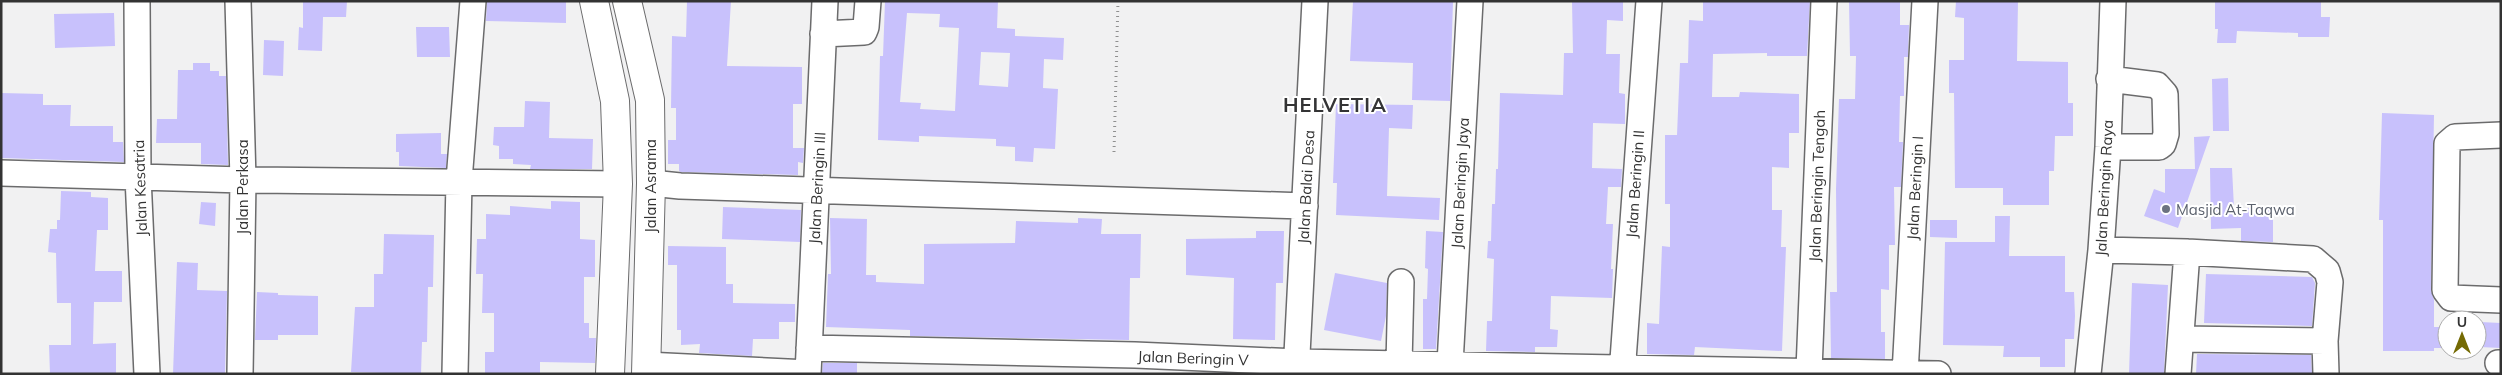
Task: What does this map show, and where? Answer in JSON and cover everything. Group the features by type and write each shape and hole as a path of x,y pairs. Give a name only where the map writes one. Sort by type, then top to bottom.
{"highway":[{"path":"594,1 615,101 618,184 610,374"},
{"name":"Jalan Asrama","path":"627,1 650,100 651,183 646,369"}],"street":[{"name":"Jalan Kesatria","path":"137,1 138,177 147,374"},
{"name":"Jalan Perkasa","path":"238,1 243,180 240,374"},
{"path":"454,374 460,181 473,1"},
{"name":"Jalan Beringin III","path":"808,374 825,1"},
{"path":"823,34 864,32 868,1"},
{"name":"Jalan Balai Desa","path":"1296,368 1316,1"},
{"name":"Jalan Beringin Jaya","path":"1450,364 1470,1"},
{"name":"Jalan Beringin II","path":"1622,371 1649,1"},
{"name":"Jalan Beringin Tengah","path":"1809,370 1824,1"},
{"name":"Jalan Beringin I","path":"1906,373 1926,1"},
{"name":"Jalan Beringin Raya","path":"2088,374 2101,250 2108,147 2113,1"},
{"path":"2108,147 2158,147 2163,144 2166,134 2165,94 2162,89 2157,85 2109,79"},
{"path":"2501,135 2455,137 2447,144 2445,290 2451,298 2501,300"},
{"path":"1,173 243,180 344,179 618,184"},
{"path":"651,183 680,186 1305,206"},
{"path":"2101,250 2187,252 2313,259 2328,271 2330,282 2325,341 2326,374"},
{"path":"2178,374 2187,252"},
{"path":"1399,364 1401,282"},
{"path":"2182,339 2325,341"},
{"name":"Jalan Beringin V","path":"808,348 1135,356 1296,368 1450,364 1622,371 1809,370 1938,374"},
{"path":"646,369 808,374"}],"path":[{"path":"1114,152 1118,1"}],"building":[{"path":"303,1 347,1 346,17 323,17 322,51 298,50 299,27 303,28"},
{"path":"487,1 566,1 566,23 486,21"},
{"path":"687,1 731,1 727,66 802,67 802,104 793,104 793,148 804,148 803,163 798,162 798,175 681,172 679,171 679,164 668,164 668,140 676,140 676,108 671,108 672,36 686,37"},
{"path":"885,1 998,1 997,28 1015,29 1015,36 1064,38 1063,60 1044,59 1043,88 1058,89 1055,149 1034,148 1033,162 1015,161 1015,147 996,146 996,139 919,136 919,142 878,140 880,56 883,56","holes":["907,13 940,14 939,27 959,28 955,111 920,109 921,103 900,102","981,52 1010,53 1008,87 979,85"]},
{"path":"1353,1 1453,1 1450,101 1412,100 1413,63 1350,61"},
{"path":"1572,1 1623,1 1623,21 1607,20 1606,54 1620,54 1619,93 1625,94 1625,124 1593,123 1592,168 1622,169 1621,187 1608,187 1606,224 1613,224 1612,298 1551,296 1550,329 1558,330 1557,347 1535,347 1535,352 1486,351 1487,321 1492,321 1494,259 1487,258 1488,241 1491,241 1492,204 1495,204 1496,169 1498,169 1500,93 1563,95 1564,53 1573,53"},
{"path":"1703,1 1810,1 1807,56 1767,56 1767,53 1713,54 1712,97 1739,97 1740,92 1799,94 1799,133 1789,133 1789,168 1772,167 1772,210 1782,210 1781,247 1786,247 1782,351 1695,347 1694,355 1647,354 1647,323 1659,324 1662,246 1670,247 1670,204 1665,204 1665,135 1677,135 1680,63 1688,63 1689,20 1703,21"},
{"path":"1849,1 1900,1 1900,25 1909,25 1908,57 1904,57 1904,96 1900,96 1899,142 1903,142 1901,187 1894,187 1895,245 1889,245 1889,290 1881,289 1881,332 1885,332 1885,359 1831,358 1830,292 1837,292 1836,189 1839,99 1855,99 1856,56 1850,56"},
{"path":"1956,1 2018,1 2017,61 2068,62 2068,103 2073,103 2073,136 2055,136 2054,171 2049,171 2049,205 2003,205 2003,188 1955,188 1954,93 1949,93 1949,60 1964,60 1964,18 1955,17"},
{"path":"2215,1 2321,1 2321,17 2330,17 2329,37 2298,37 2298,33 2237,31 2236,43 2217,43 2218,29 2215,29"},
{"path":"114,13 115,46 55,48 54,14"},
{"path":"416,27 449,27 450,57 417,57"},
{"path":"264,40 284,41 283,76 263,75"},
{"path":"193,63 210,63 210,71 219,71 219,76 226,76 228,165 201,164 201,143 156,143 157,119 177,119 178,70 193,70"},
{"path":"2228,78 2229,131 2213,131 2212,79"},
{"path":"1,93 43,94 43,105 71,105 70,126 113,126 113,142 123,142 124,162 1,158"},
{"path":"525,101 550,102 549,138 593,139 592,169 530,169 531,165 513,164 513,159 499,159 499,146 493,145 494,127 524,127"},
{"path":"1336,104 1413,105 1412,129 1389,128 1387,196 1440,198 1439,220 1336,215 1337,183 1333,183"},
{"path":"2382,113 2434,115 2431,290 2434,300 2434,327 2437,327 2437,348 2434,348 2434,351 2383,351 2383,220 2379,220"},
{"path":"441,133 441,154 447,154 446,168 399,166 399,152 396,152 396,134"},
{"path":"2210,136 2178,228 2144,216 2154,189 2165,193 2165,169 2195,169 2194,137"},
{"path":"2210,168 2232,168 2234,208 2273,208 2273,242 2241,241 2241,228 2211,229"},
{"path":"61,191 91,192 91,197 108,198 108,230 97,230 95,271 122,271 122,302 94,302 93,344 116,343 116,374 50,374 49,345 71,345 71,303 57,303 56,253 48,252 50,229 57,229 57,220 60,220"},
{"path":"551,201 580,202 580,239 595,240 595,277 584,277 584,323 589,323 589,338 596,338 595,363 540,362 540,374 485,374 485,352 494,352 494,313 482,313 483,274 476,274 477,239 486,239 486,214 510,215 510,206 551,209"},
{"path":"201,202 216,203 215,226 199,224"},
{"path":"723,207 801,210 800,242 722,239"},
{"path":"1995,216 2010,216 2009,256 2065,256 2065,292 2074,292 2075,316 2074,339 2065,339 2065,367 2040,367 2040,357 2003,357 2004,346 1943,345 1945,242 1995,242"},
{"path":"830,218 867,219 866,275 876,275 876,282 924,284 924,244 1015,243 1016,221 1078,223 1078,218 1102,219 1101,234 1141,234 1140,278 1130,278 1129,340 910,336 910,330 826,327 828,274 831,274"},
{"path":"1930,220 1957,220 1957,238 1930,237"},
{"path":"1256,231 1284,231 1283,283 1276,283 1275,340 1233,339 1234,278 1186,275 1186,239 1256,238"},
{"path":"1426,231 1443,232 1436,349 1423,349 1423,299 1427,299 1428,269 1425,268"},
{"path":"384,234 434,235 433,287 428,287 427,342 422,342 421,374 351,372 355,307 374,307 374,274 383,274"},
{"path":"668,246 726,247 726,284 733,284 733,303 795,304 795,322 779,322 779,339 753,339 752,356 699,353 700,344 681,345 681,330 677,330 677,265 668,265"},
{"path":"177,262 198,263 197,290 227,291 225,374 173,374"},
{"path":"1335,273 1387,283 1386,316 1381,341 1324,330"},
{"path":"2206,274 2312,277 2315,283 2312,326 2204,323"},
{"path":"2132,283 2168,285 2164,374 2129,374"},
{"path":"257,292 278,293 278,295 318,296 318,335 278,335 278,340 255,340"},
{"path":"2487,322 2501,323 2501,348 2487,347"},
{"path":"2197,354 2311,355 2312,374 2196,374"},
{"path":"823,363 857,363 857,374 822,374"}],"place":[{"name":"Masjid At-Taqwa","path":"2166,209"}],"district":[{"name":"HELVETIA","path":"1335,104"}]}
